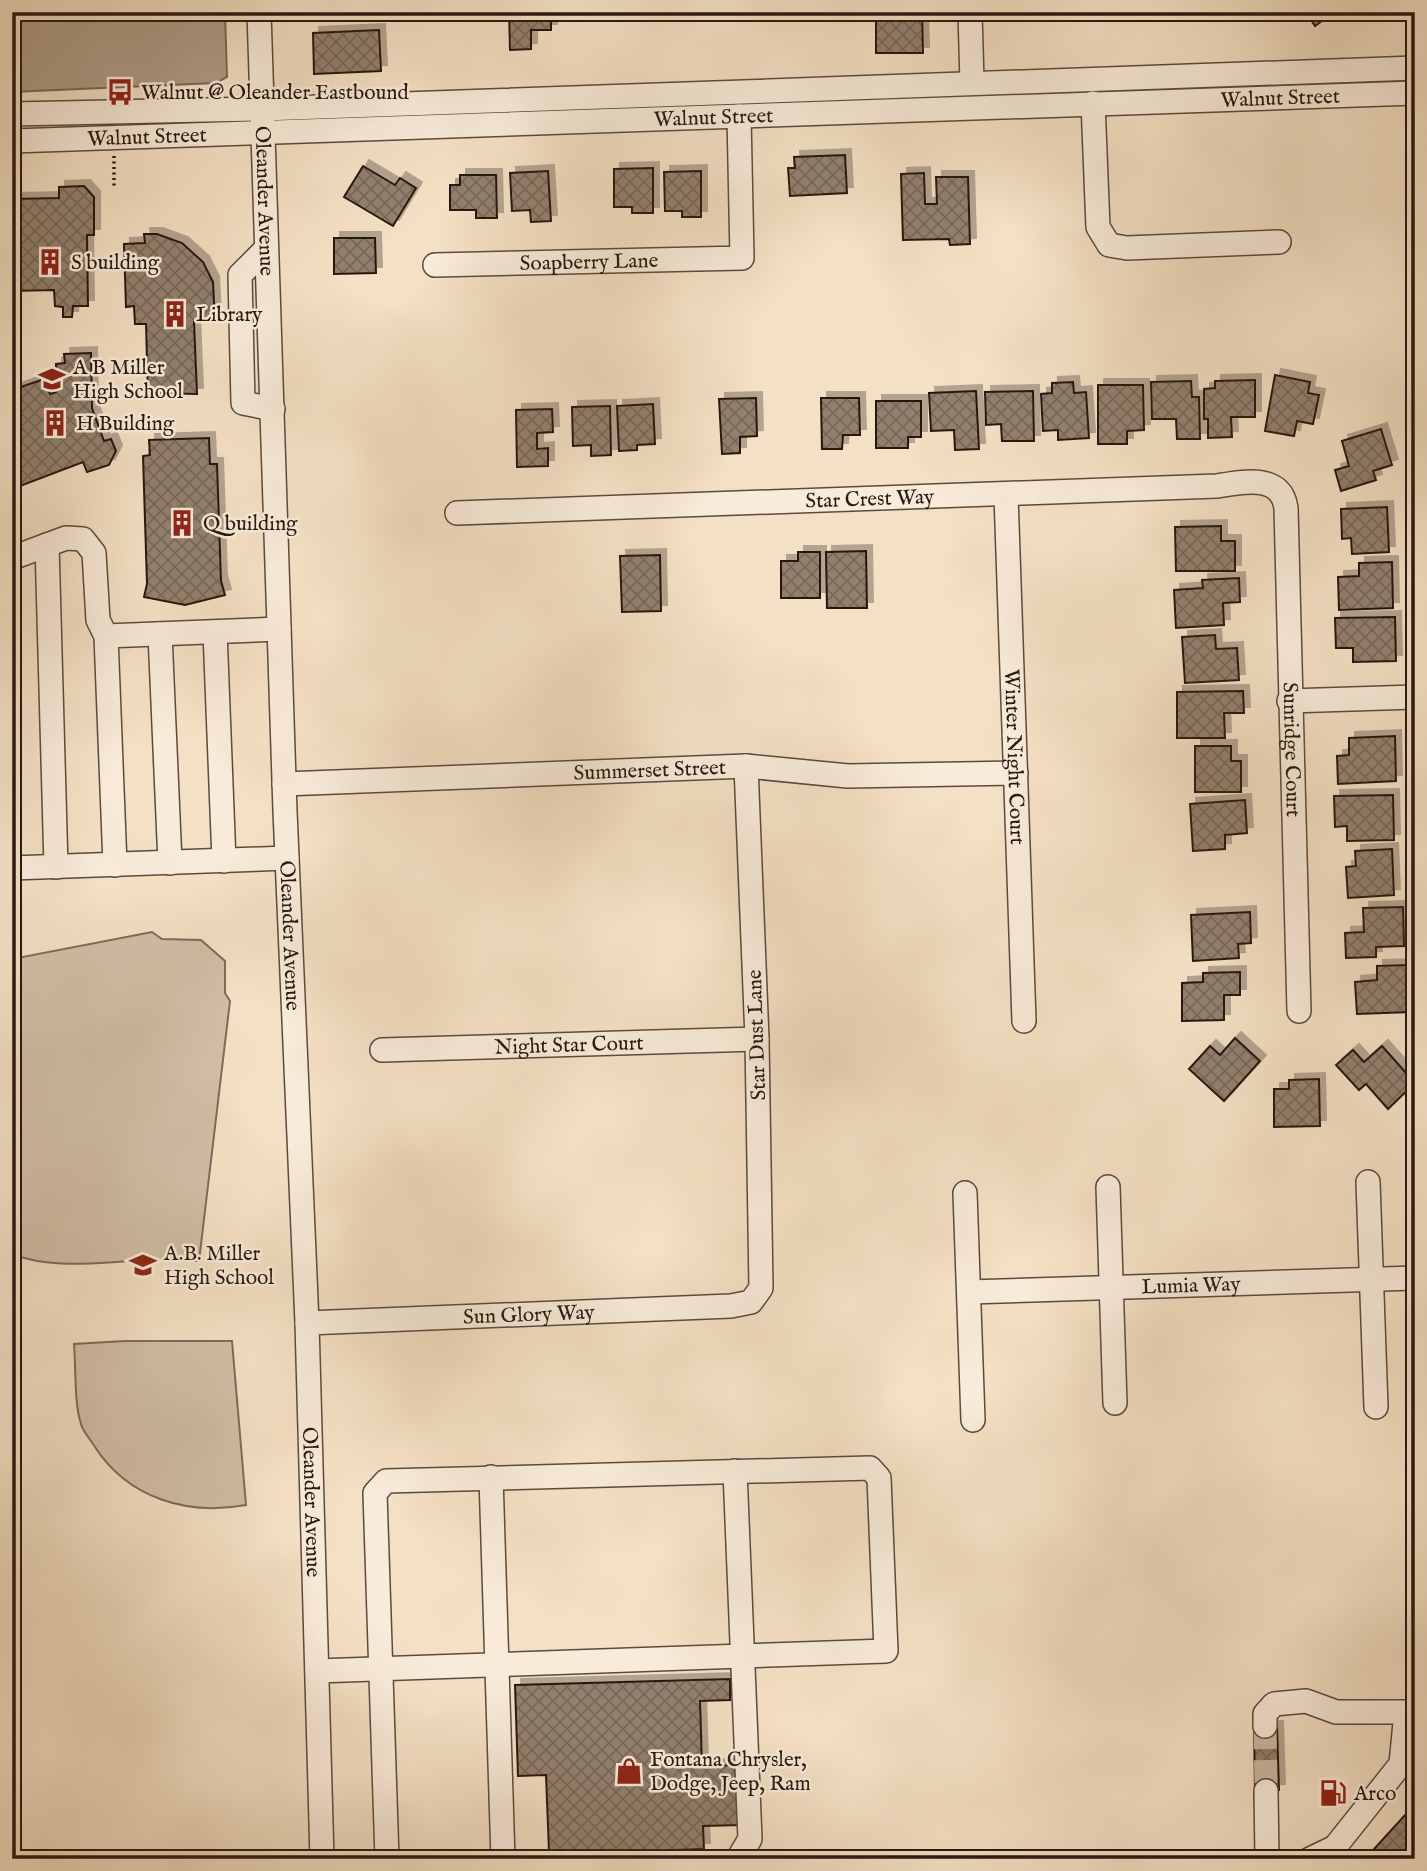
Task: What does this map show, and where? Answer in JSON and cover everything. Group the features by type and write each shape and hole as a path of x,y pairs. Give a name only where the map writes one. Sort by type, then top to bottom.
{"street":[{"name":"Oleander Avenue","path":"259,12 284,784 307,1323 322,1859"},
{"path":"970,12 972,82"},
{"name":"Walnut Street","path":"12,114 262,109 1415,68"},
{"name":"Walnut Street","path":"12,141 1415,93"},
{"path":"1093,103 1098,227 1109,245 1127,248 1279,242"},
{"name":"Soapberry Lane","path":"435,265 743,258 738,116"},
{"name":"Star Crest Way","path":"457,513 1006,495 1217,486 1245,482 1273,485 1280,490"},
{"name":"Sunridge Court","path":"1280,490 1286,508 1299,1011"},
{"name":"Winter Night Court","path":"1006,495 1024,1021"},
{"path":"12,558 66,538 83,539 94,553 98,620 106,636 115,865"},
{"path":"47,545 56,867"},
{"path":"106,636 279,629"},
{"path":"215,632 224,861"},
{"path":"160,634 170,863"},
{"path":"1289,701 1415,698"},
{"name":"Summerset Street","path":"284,784 747,766 848,776 1016,773"},
{"name":"Star Dust Lane","path":"747,766 757,1039 761,1288 751,1302"},
{"path":"12,868 287,858"},
{"name":"Night Star Court","path":"382,1050 757,1039"},
{"path":"1368,1182 1376,1407"},
{"path":"1108,1187 1115,1403"},
{"path":"965,1194 973,1420"},
{"name":"Lumia Way","path":"969,1292 1415,1278"},
{"name":"Sun Glory Way","path":"307,1323 731,1306 751,1302"},
{"path":"317,1671 381,1668 886,1651 879,1478 870,1468 386,1480 375,1493 381,1668 387,1859"},
{"path":"735,1471 750,1839 738,1859"},
{"path":"491,1478 503,1859"},
{"path":"1265,1726 1265,1714 1274,1704 1306,1701 1336,1712 1411,1712 1401,1764 1335,1847 1310,1859"},
{"path":"1266,1791 1268,1859"}],"path":[{"path":"114,154 114,188"}],"shaded area":[{"path":"12,12 225,12 227,77 216,83 12,92"},
{"path":"152,932 162,939 201,940 225,961 225,993 230,1001 199,1261 57,1263 12,1254 12,959"},
{"path":"232,1341 246,1505 202,1508 161,1499 124,1479 95,1447 83,1430 79,1415 74,1344"}],"building":[{"path":"308,12 374,12 374,16 308,16"},
{"path":"509,12 551,12 551,30 531,30 531,49 510,50"},
{"path":"876,12 922,12 923,53 876,53"},
{"path":"1306,12 1334,12 1315,26"},
{"path":"379,30 381,71 314,74 313,33"},
{"path":"845,155 847,193 790,196 788,168 795,168 794,157"},
{"path":"363,166 395,185 400,178 416,188 393,226 344,197"},
{"path":"653,168 653,213 632,213 632,207 614,207 614,169"},
{"path":"548,171 551,221 531,222 530,210 512,211 510,173"},
{"path":"701,171 701,217 682,217 682,211 665,211 664,172"},
{"path":"924,173 925,204 937,204 936,177 968,177 970,244 950,245 949,239 903,240 901,174"},
{"path":"460,175 496,175 497,218 476,218 476,210 450,210 450,185 460,185"},
{"name":"S building","path":"84,186 94,197 94,235 87,235 88,306 73,306 72,317 63,317 63,307 55,306 54,290 12,291 12,199 59,198 59,187"},
{"name":"Library","path":"144,234 157,234 182,243 203,262 213,282 215,322 194,322 197,394 155,393 155,396 148,396 146,324 135,324 134,306 126,307 124,244 145,243"},
{"path":"334,238 375,238 376,273 334,274"},
{"name":"H Building","path":"91,353 92,408 104,441 111,439 116,451 109,465 87,472 83,462 12,489 12,390 44,379 50,394 56,392 56,364 65,363 64,354"},
{"path":"1275,375 1310,382 1308,393 1319,395 1313,424 1297,421 1294,436 1265,431"},
{"path":"1255,380 1255,417 1231,417 1232,437 1208,438 1208,419 1204,419 1204,389 1215,388 1215,381"},
{"path":"1191,381 1192,397 1199,397 1200,439 1177,439 1176,419 1152,419 1151,382"},
{"path":"1073,382 1074,393 1086,392 1089,438 1058,440 1058,430 1043,431 1041,394 1052,393 1052,383"},
{"path":"1098,385 1143,385 1144,430 1127,431 1127,444 1098,444"},
{"path":"976,391 979,449 955,450 954,430 931,431 929,393"},
{"path":"1033,391 1034,441 1002,441 1001,424 986,425 985,392"},
{"path":"756,398 757,436 740,437 740,453 722,454 719,399"},
{"path":"821,398 859,398 860,435 843,435 842,449 822,449"},
{"path":"876,401 921,401 921,437 908,437 908,448 876,448"},
{"path":"653,404 655,444 637,445 637,450 619,451 617,406"},
{"path":"610,406 611,455 591,456 591,445 573,446 572,407"},
{"path":"552,409 553,432 537,433 537,449 548,448 548,466 517,467 516,410"},
{"path":"1381,429 1392,465 1373,471 1376,480 1341,491 1335,470 1349,466 1342,441"},
{"name":"Q building","path":"209,438 210,464 217,464 221,581 225,595 185,605 144,597 147,584 143,456 150,455 149,440"},
{"path":"1387,507 1389,552 1352,554 1351,538 1342,539 1341,509"},
{"path":"1221,526 1221,541 1235,541 1235,571 1176,571 1175,527"},
{"path":"866,551 867,608 827,608 826,552"},
{"path":"798,552 820,552 820,598 781,598 781,561 798,561"},
{"path":"660,555 661,611 622,612 620,556"},
{"path":"1392,562 1393,608 1339,610 1338,577 1359,576 1359,563"},
{"path":"1239,578 1240,602 1223,603 1224,625 1176,628 1174,590 1203,588 1202,580"},
{"path":"1395,617 1396,661 1353,662 1353,648 1336,648 1335,618"},
{"path":"1215,635 1216,649 1237,648 1239,680 1185,683 1182,637"},
{"path":"1243,691 1244,713 1224,713 1225,738 1177,738 1177,692"},
{"path":"1395,736 1396,781 1338,784 1337,756 1349,755 1349,738"},
{"path":"1195,746 1231,746 1231,761 1241,761 1241,792 1195,792"},
{"path":"1393,795 1394,840 1347,841 1347,826 1335,827 1334,796"},
{"path":"1245,800 1247,833 1225,835 1225,849 1193,851 1190,804"},
{"path":"1392,849 1394,895 1348,898 1346,867 1356,866 1355,851"},
{"path":"1403,907 1404,946 1376,947 1376,957 1346,958 1345,933 1364,932 1363,908"},
{"path":"1250,912 1251,943 1238,944 1239,958 1193,961 1191,915"},
{"path":"1409,965 1411,1012 1357,1014 1355,982 1377,980 1377,966"},
{"path":"1240,972 1240,995 1224,995 1224,1020 1182,1021 1182,983 1203,982 1203,973"},
{"path":"1235,1038 1260,1061 1224,1101 1189,1069 1210,1046 1220,1055"},
{"path":"1382,1046 1415,1083 1388,1109 1366,1084 1359,1090 1336,1065 1353,1050 1364,1062"},
{"path":"1319,1079 1320,1126 1274,1127 1274,1089 1289,1089 1289,1080"},
{"name":"Fontana Chrysler, Dodge, Jeep, Ram","path":"730,1679 730,1700 700,1701 702,1766 740,1765 741,1825 703,1826 704,1849 592,1853 592,1859 571,1859 571,1852 549,1852 546,1775 518,1776 515,1685"},
{"path":"1254,1726 1277,1727 1279,1790 1255,1791"},
{"path":"1415,1804 1415,1858 1365,1859"}],"tunnel":[{"path":"1265,1726 1266,1791"}],"place":[{"name":"Walnut @ Oleander Eastbound","path":"120,92"},
{"name":"S building","path":"50,262"},
{"name":"Library","path":"175,314"},
{"name":"A B Miller High School","path":"52,379"},
{"name":"H Building","path":"55,423"},
{"name":"Q building","path":"182,523"},
{"name":"A.B. Miller High School","path":"143,1265"},
{"name":"Fontana Chrysler, Dodge, Jeep, Ram","path":"629,1771"},
{"name":"Arco","path":"1333,1793"}]}
